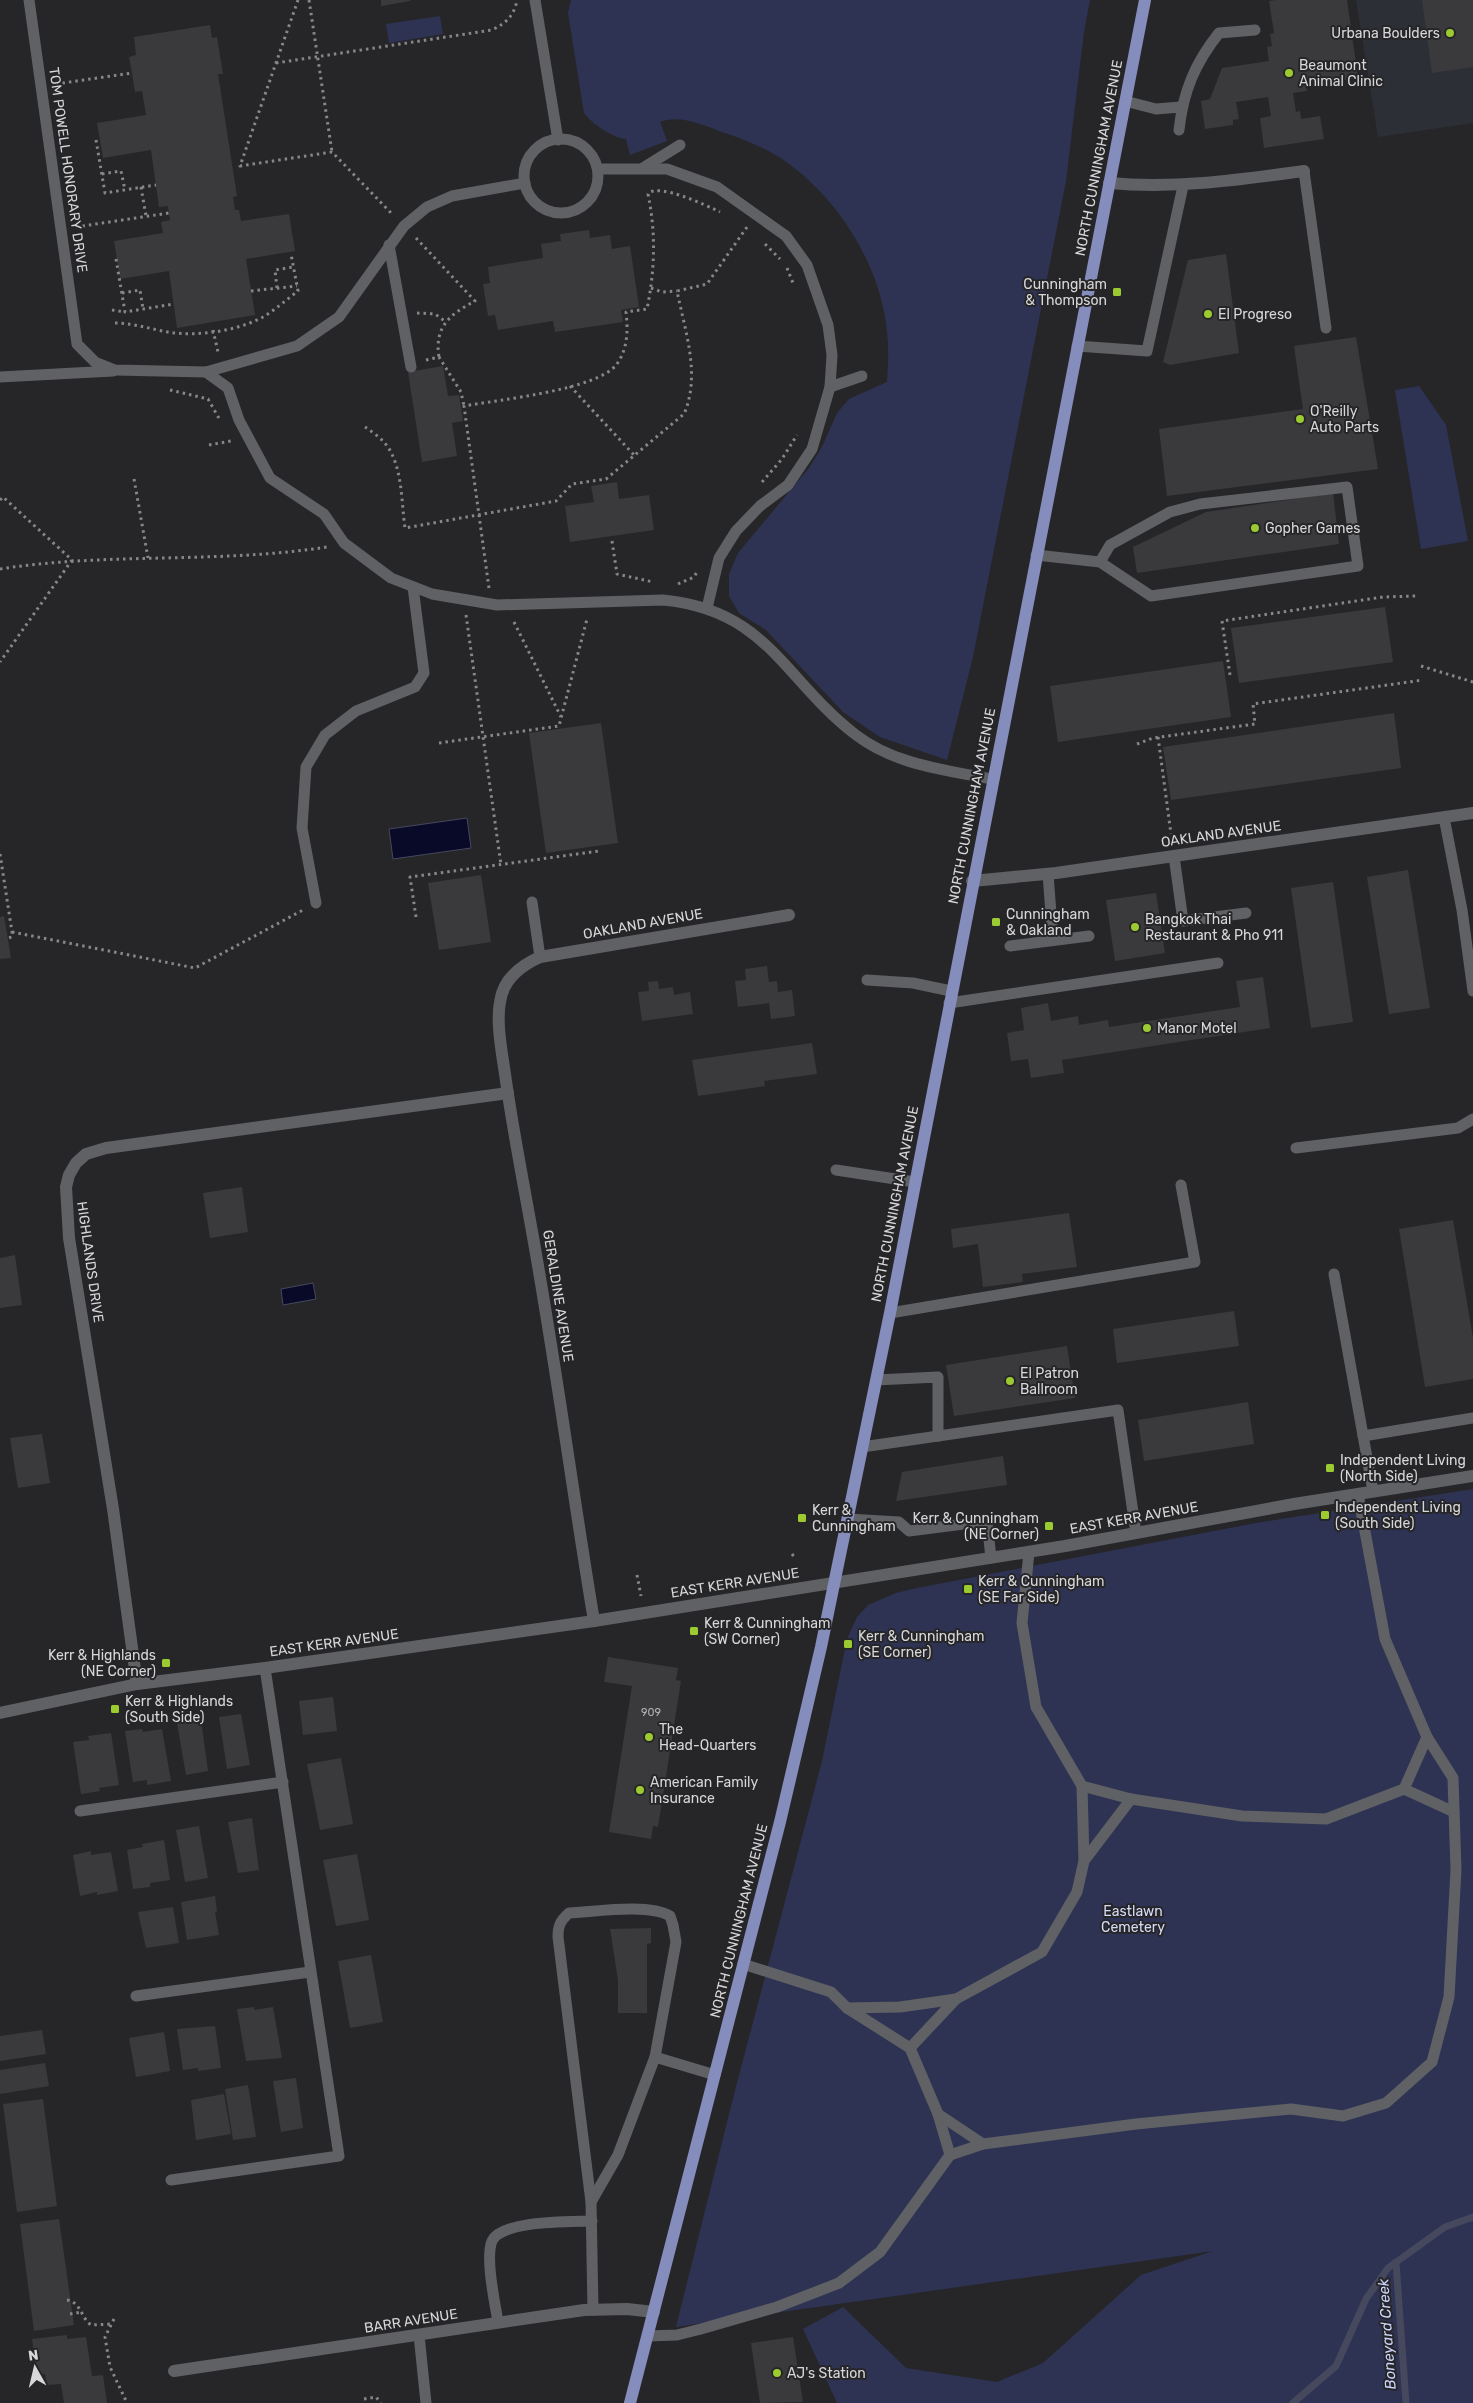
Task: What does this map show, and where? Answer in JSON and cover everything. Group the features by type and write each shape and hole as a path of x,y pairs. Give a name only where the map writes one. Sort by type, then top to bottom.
{"main road":[{"name":"NORTH CUNNINGHAM AVENUE","path":"630,2403 782,1813 835,1583 890,1313 972,881 1145,0"}],"street":[{"path":"1109,183 1183,186 1304,171"},
{"name":"OAKLAND AVENUE","path":"972,881 1048,874 1473,813"},
{"name":"OAKLAND AVENUE","path":"509,979 521,966 540,957 788,915"},
{"name":"GERALDINE AVENUE","path":"509,979 499,1004 502,1052 594,1621"},
{"name":"HIGHLANDS DRIVE","path":"137,1684 113,1509 69,1238 66,1187 69,1175 76,1163 86,1154 106,1148 508,1093"},
{"name":"EAST KERR AVENUE","path":"0,1713 137,1684 265,1668 594,1621 1029,1552 1373,1491 1473,1476"},
{"name":"BARR AVENUE","path":"174,2371 498,2322 593,2310 627,2309 654,2312"}],"lane":[{"name":"TOM POWELL HONORARY DRIVE","path":"29,0 77,344 95,362 115,370 122,370"},
{"path":"535,0 558,140"},
{"path":"1179,130 1181,107 1200,56 1219,33 1256,30"},
{"path":"1125,101 1156,109 1181,107"},
{"path":"558,140 576,143 586,149 594,158 598,169 598,182 594,194 586,204 575,211 563,214 550,212 539,206 530,197 525,183 526,168 533,152 542,144 558,140"},
{"path":"642,169 680,146"},
{"path":"598,169 667,169 718,187 786,236 807,265 828,325 832,355 830,388 812,449 788,484 760,506 736,531 719,558 707,608"},
{"path":"1304,171 1326,328"},
{"path":"0,377 122,370 206,372 297,346 339,317 404,226 426,207 452,196 525,183"},
{"path":"1077,346 1147,350 1183,186"},
{"path":"389,246 411,365"},
{"path":"206,372 228,388 239,420 270,478 324,514 344,543 391,578 432,594 491,604 663,600 686,602 707,608 727,616 748,629 776,653 826,709 857,736 878,749 909,762 992,779"},
{"path":"830,388 862,376"},
{"path":"1036,555 1100,562 1151,596 1358,566 1347,487 1200,504 1170,512 1110,545 1100,562"},
{"path":"316,903 302,828 306,767 325,735 356,710 415,687 424,673 413,587"},
{"path":"1444,817 1462,910 1473,991"},
{"path":"1174,856 1183,922 1246,913"},
{"path":"1048,874 1053,940"},
{"path":"532,902 540,957"},
{"path":"1010,946 1089,936"},
{"path":"867,980 914,983 950,997 1218,963"},
{"path":"1296,1148 1458,1128 1473,1119"},
{"path":"836,1170 914,1182"},
{"path":"890,1313 1195,1262 1181,1185"},
{"path":"1334,1274 1373,1491"},
{"path":"876,1380 938,1377 938,1436"},
{"path":"862,1447 1118,1410 1136,1533"},
{"path":"1363,1436 1473,1418"},
{"path":"648,2336 677,2335 701,2329 777,2307 839,2283 880,2252 950,2155 983,2144 1136,2124 1291,2109 1343,2116 1386,2104 1432,2062 1449,1997 1456,1870 1453,1778 1427,1737 1385,1640 1358,1494"},
{"path":"848,1519 899,1522 909,1531 987,1521 991,1558"},
{"path":"910,2048 956,1999 1042,1952 1076,1892 1084,1861 1082,1786 1036,1706 1022,1623 1029,1552"},
{"path":"172,2180 339,2156 265,1668"},
{"path":"1082,1786 1131,1799 1242,1816 1326,1819 1404,1789 1427,1737"},
{"path":"80,1811 283,1782"},
{"path":"1404,1789 1454,1812"},
{"path":"1084,1861 1131,1799"},
{"path":"591,2202 618,2155 655,2057 676,1942 674,1925 670,1916 653,1911 569,1913 558,1927 591,2202 593,2310"},
{"path":"744,1964 832,1992 847,2008 910,2048 938,2114 950,2155"},
{"path":"136,1996 310,1972"},
{"path":"847,2008 900,2007 956,1999"},
{"path":"655,2057 715,2076"},
{"path":"938,2114 983,2144"},
{"path":"498,2322 490,2258 492,2242 498,2235 514,2226 592,2221"},
{"path":"419,2335 426,2403"}],"path":[{"path":"298,0 240,166 332,152"},
{"path":"309,0 332,152 394,216"},
{"path":"276,63 492,30 504,24 512,16 517,0"},
{"path":"41,86 132,73"},
{"path":"96,140 105,193 156,185"},
{"path":"102,174 121,171 125,190"},
{"path":"140,187 146,216"},
{"path":"464,406 570,386 594,379 616,365 624,348 628,328 626,312 647,309 655,248 654,221 648,194 650,191 655,189 674,193 709,206 724,214"},
{"path":"61,230 169,213"},
{"path":"739,223 754,231"},
{"path":"651,288 662,292 707,284 747,227"},
{"path":"412,234 475,301 455,311 446,322 437,343 439,357 461,392 464,406 477,515 491,604"},
{"path":"760,238 785,265 796,288"},
{"path":"114,323 132,323 170,332 198,333 236,327 263,317 298,291 291,254"},
{"path":"116,259 125,312"},
{"path":"277,288 275,270 293,267"},
{"path":"251,291 297,286"},
{"path":"122,293 140,290 143,309"},
{"path":"365,427 383,441 392,453 396,466 405,528 556,501 572,484 606,479 684,414 690,399 692,368 676,291"},
{"path":"112,310 125,312 174,304"},
{"path":"402,315 435,314 446,322"},
{"path":"213,330 219,359"},
{"path":"411,365 439,357"},
{"path":"570,386 635,456"},
{"path":"164,389 208,399 222,425"},
{"path":"759,485 782,459 802,427"},
{"path":"209,445 232,443 227,434"},
{"path":"134,479 148,558"},
{"path":"0,500 3,497 72,560"},
{"path":"612,541 617,574 659,583"},
{"path":"0,569 72,560 299,552 344,543"},
{"path":"0,662 72,560"},
{"path":"675,584 683,584 694,577 699,569"},
{"path":"1230,675 1222,621 1383,597 1416,596"},
{"path":"464,599 501,864"},
{"path":"439,743 559,726 591,602"},
{"path":"506,604 561,718"},
{"path":"1421,666 1473,682"},
{"path":"1137,744 1158,737 1255,724 1253,704 1423,680"},
{"path":"1158,737 1172,834"},
{"path":"416,917 410,877 599,851"},
{"path":"0,854 12,932 12,937 8,938"},
{"path":"12,932 195,968 316,903"},
{"path":"792,1554 796,1559"},
{"path":"637,1575 641,1599"},
{"path":"67,2300 75,2304 82,2312 84,2318 92,2325 112,2324"},
{"path":"70,2314 82,2312"},
{"path":"114,2319 105,2337 110,2367 126,2403"},
{"path":"364,2399 376,2397 381,2403"}],"shaded area":[{"path":"1356,0 1473,0 1473,123 1378,137"},
{"path":"467,818 471,848 393,859 389,829"},
{"path":"313,1283 316,1299 283,1305 281,1289"}],"green space":[{"path":"571,0 1090,0 1084,32 1066,181 973,657 947,760 880,737 843,712 766,630 739,613 729,596 729,574 738,553 809,468 822,447 837,413 849,399 887,382 888,345 883,307 866,259 854,236 823,194 785,161 754,144 699,124 675,119 660,122 667,141 630,155 626,139 603,130 592,122 584,113 568,13"},
{"path":"440,16 443,34 389,43 386,24"},
{"path":"1419,386 1446,425 1468,541 1421,549 1395,390"},
{"name":"Eastlawn Cemetery","path":"1473,1489 1473,2403 837,2403 803,2329 843,2307 906,2368 997,2382 1043,2363 1141,2275 1213,2251 676,2327 732,2102 822,1761 847,1639 857,1617 868,1605 896,1593 917,1588 1256,1523"}],"building":[{"path":"381,0 410,0 410,1 381,6"},
{"name":"Beaumont Animal Clinic","path":"1347,0 1358,78 1306,86 1307,91 1293,93 1296,112 1300,111 1301,119 1320,116 1324,139 1264,148 1260,118 1271,116 1268,97 1236,102 1239,119 1233,120 1233,125 1205,129 1201,101 1210,99 1222,68 1269,61 1267,47 1272,46 1270,34 1274,33 1269,1"},
{"name":"Urbana Boulders","path":"1422,0 1473,0 1473,67 1432,73"},
{"path":"210,25 212,38 217,37 223,74 218,74 237,196 233,197 235,210 239,210 241,221 289,214 295,251 246,259 255,315 177,328 169,271 120,279 114,241 163,233 161,222 170,220 168,206 159,207 151,150 103,158 97,123 146,115 142,91 135,92 129,57 136,55 134,37"},
{"path":"589,230 590,238 610,235 612,249 630,246 639,307 621,310 623,322 555,332 553,321 498,330 495,315 488,316 483,284 490,283 488,267 543,258 541,244 561,241 560,234"},
{"path":"1226,254 1239,353 1170,365 1163,362 1188,260"},
{"name":"O'Reilly Auto Parts","path":"1356,337 1378,469 1167,496 1159,429 1303,409 1294,346"},
{"path":"443,366 448,396 459,395 463,421 452,423 457,456 422,462 408,372"},
{"path":"617,482 619,499 649,495 654,530 570,542 565,506 594,502 591,486"},
{"name":"Gopher Games","path":"1333,493 1339,544 1137,573 1133,547 1206,512"},
{"path":"1385,607 1393,662 1239,683 1231,628"},
{"path":"1223,661 1231,717 1058,742 1050,686"},
{"path":"1394,713 1401,768 1171,800 1163,747"},
{"path":"601,723 618,843 546,853 529,733"},
{"path":"1408,870 1430,1008 1389,1014 1367,877"},
{"path":"481,875 491,942 439,950 428,883"},
{"path":"1333,882 1353,1022 1311,1028 1291,888"},
{"name":"Bangkok Thai Restaurant & Pho 911","path":"1156,893 1165,953 1115,961 1106,900"},
{"path":"4,916 11,958 0,959 0,917"},
{"path":"767,966 769,982 777,981 778,992 792,990 795,1016 771,1019 769,1003 738,1007 735,981 746,980 745,969"},
{"name":"Manor Motel","path":"1263,977 1270,1028 1062,1060 1064,1073 1031,1078 1028,1059 1011,1061 1007,1033 1024,1030 1021,1008 1048,1003 1051,1021 1078,1016 1079,1025 1108,1020 1109,1027 1240,1007 1236,981"},
{"path":"658,981 659,989 673,987 674,995 690,992 693,1014 642,1021 638,992 649,991 648,982"},
{"path":"812,1043 817,1074 764,1081 765,1086 698,1096 692,1060"},
{"path":"242,1187 248,1232 210,1238 203,1193"},
{"path":"1069,1213 1077,1267 1022,1274 1023,1282 983,1287 978,1244 953,1248 951,1229"},
{"path":"1453,1220 1473,1338 1473,1379 1425,1387 1399,1229"},
{"path":"15,1255 22,1305 0,1308 0,1258"},
{"path":"1234,1311 1239,1346 1117,1363 1113,1329"},
{"name":"El Patron Ballroom","path":"1067,1346 1075,1398 954,1416 946,1365"},
{"path":"1248,1402 1254,1444 1144,1461 1138,1420"},
{"path":"42,1434 50,1483 18,1488 10,1438"},
{"path":"1003,1456 1007,1485 896,1501 902,1472"},
{"path":"608,1657 678,1668 676,1680 681,1681 658,1827 653,1826 651,1839 609,1832 632,1686 604,1682"},
{"path":"333,1697 337,1731 303,1735 299,1701"},
{"path":"241,1714 250,1765 227,1769 219,1717"},
{"path":"201,1720 208,1771 186,1775 177,1723"},
{"path":"142,1729 143,1732 162,1729 171,1781 147,1785 147,1780 133,1782 125,1731"},
{"path":"111,1733 119,1785 99,1788 100,1791 81,1794 73,1742 89,1740 88,1736"},
{"path":"341,1758 353,1824 320,1830 307,1764"},
{"path":"252,1818 259,1870 238,1873 228,1822"},
{"path":"199,1826 208,1878 185,1882 176,1830"},
{"path":"164,1840 170,1880 150,1883 150,1887 133,1889 127,1850 143,1847 142,1844"},
{"path":"91,1851 91,1855 111,1852 118,1891 97,1895 97,1892 80,1896 73,1855"},
{"path":"357,1854 369,1920 336,1926 323,1860"},
{"path":"215,1896 217,1911 215,1912 219,1935 187,1940 181,1902"},
{"path":"173,1907 179,1943 146,1948 138,1912"},
{"path":"651,1928 651,1943 647,1944 647,2013 618,2013 618,1980 610,1929"},
{"path":"371,1955 383,2022 350,2028 338,1961"},
{"path":"254,2007 254,2010 273,2007 282,2058 246,2061 237,2009"},
{"path":"215,2026 221,2068 198,2071 198,2068 183,2070 177,2029"},
{"path":"42,2030 46,2054 0,2061 0,2036"},
{"path":"164,2032 170,2071 136,2077 129,2038"},
{"path":"45,2063 49,2086 0,2094 0,2070"},
{"path":"296,2078 303,2128 281,2132 273,2081"},
{"path":"248,2085 256,2137 233,2140 225,2089"},
{"path":"224,2094 231,2134 196,2140 191,2100"},
{"path":"43,2099 57,2206 17,2212 3,2104"},
{"path":"59,2219 74,2325 34,2331 20,2224"},
{"path":"67,2335 67,2339 86,2337 92,2376 103,2375 107,2403 64,2403 61,2384 47,2385 45,2374 37,2375 32,2339"},
{"name":"AJ's Station","path":"793,2337 803,2402 760,2403 751,2343"}],"waterway":[{"path":"1293,2403 1336,2366 1366,2299 1388,2268 1445,2227 1473,2217"},
{"name":"Boneyard Creek","path":"1396,2262 1406,2403"}],"place":[{"name":"Urbana Boulders","path":"1450,33"},
{"name":"Beaumont Animal Clinic","path":"1289,73"},
{"name":"Cunningham & Thompson","path":"1117,292"},
{"name":"El Progreso","path":"1208,314"},
{"name":"O'Reilly Auto Parts","path":"1300,419"},
{"name":"Gopher Games","path":"1255,528"},
{"name":"Cunningham & Oakland","path":"996,922"},
{"name":"Bangkok Thai Restaurant & Pho 911","path":"1135,927"},
{"name":"Manor Motel","path":"1147,1028"},
{"name":"El Patron Ballroom","path":"1010,1381"},
{"name":"Independent Living (North Side)","path":"1330,1468"},
{"name":"Independent Living (South Side)","path":"1325,1515"},
{"name":"Kerr & Cunningham","path":"802,1518"},
{"name":"Kerr & Cunningham (NE Corner)","path":"1049,1526"},
{"name":"Kerr & Cunningham (SE Far Side)","path":"968,1589"},
{"name":"Kerr & Cunningham (SW Corner)","path":"694,1631"},
{"name":"Kerr & Cunningham (SE Corner)","path":"848,1644"},
{"name":"Kerr & Highlands (NE Corner)","path":"166,1663"},
{"name":"Kerr & Highlands (South Side)","path":"115,1709"},
{"name":"The Head-Quarters","path":"649,1737"},
{"name":"American Family Insurance","path":"640,1790"},
{"name":"AJ's Station","path":"777,2373"}]}
